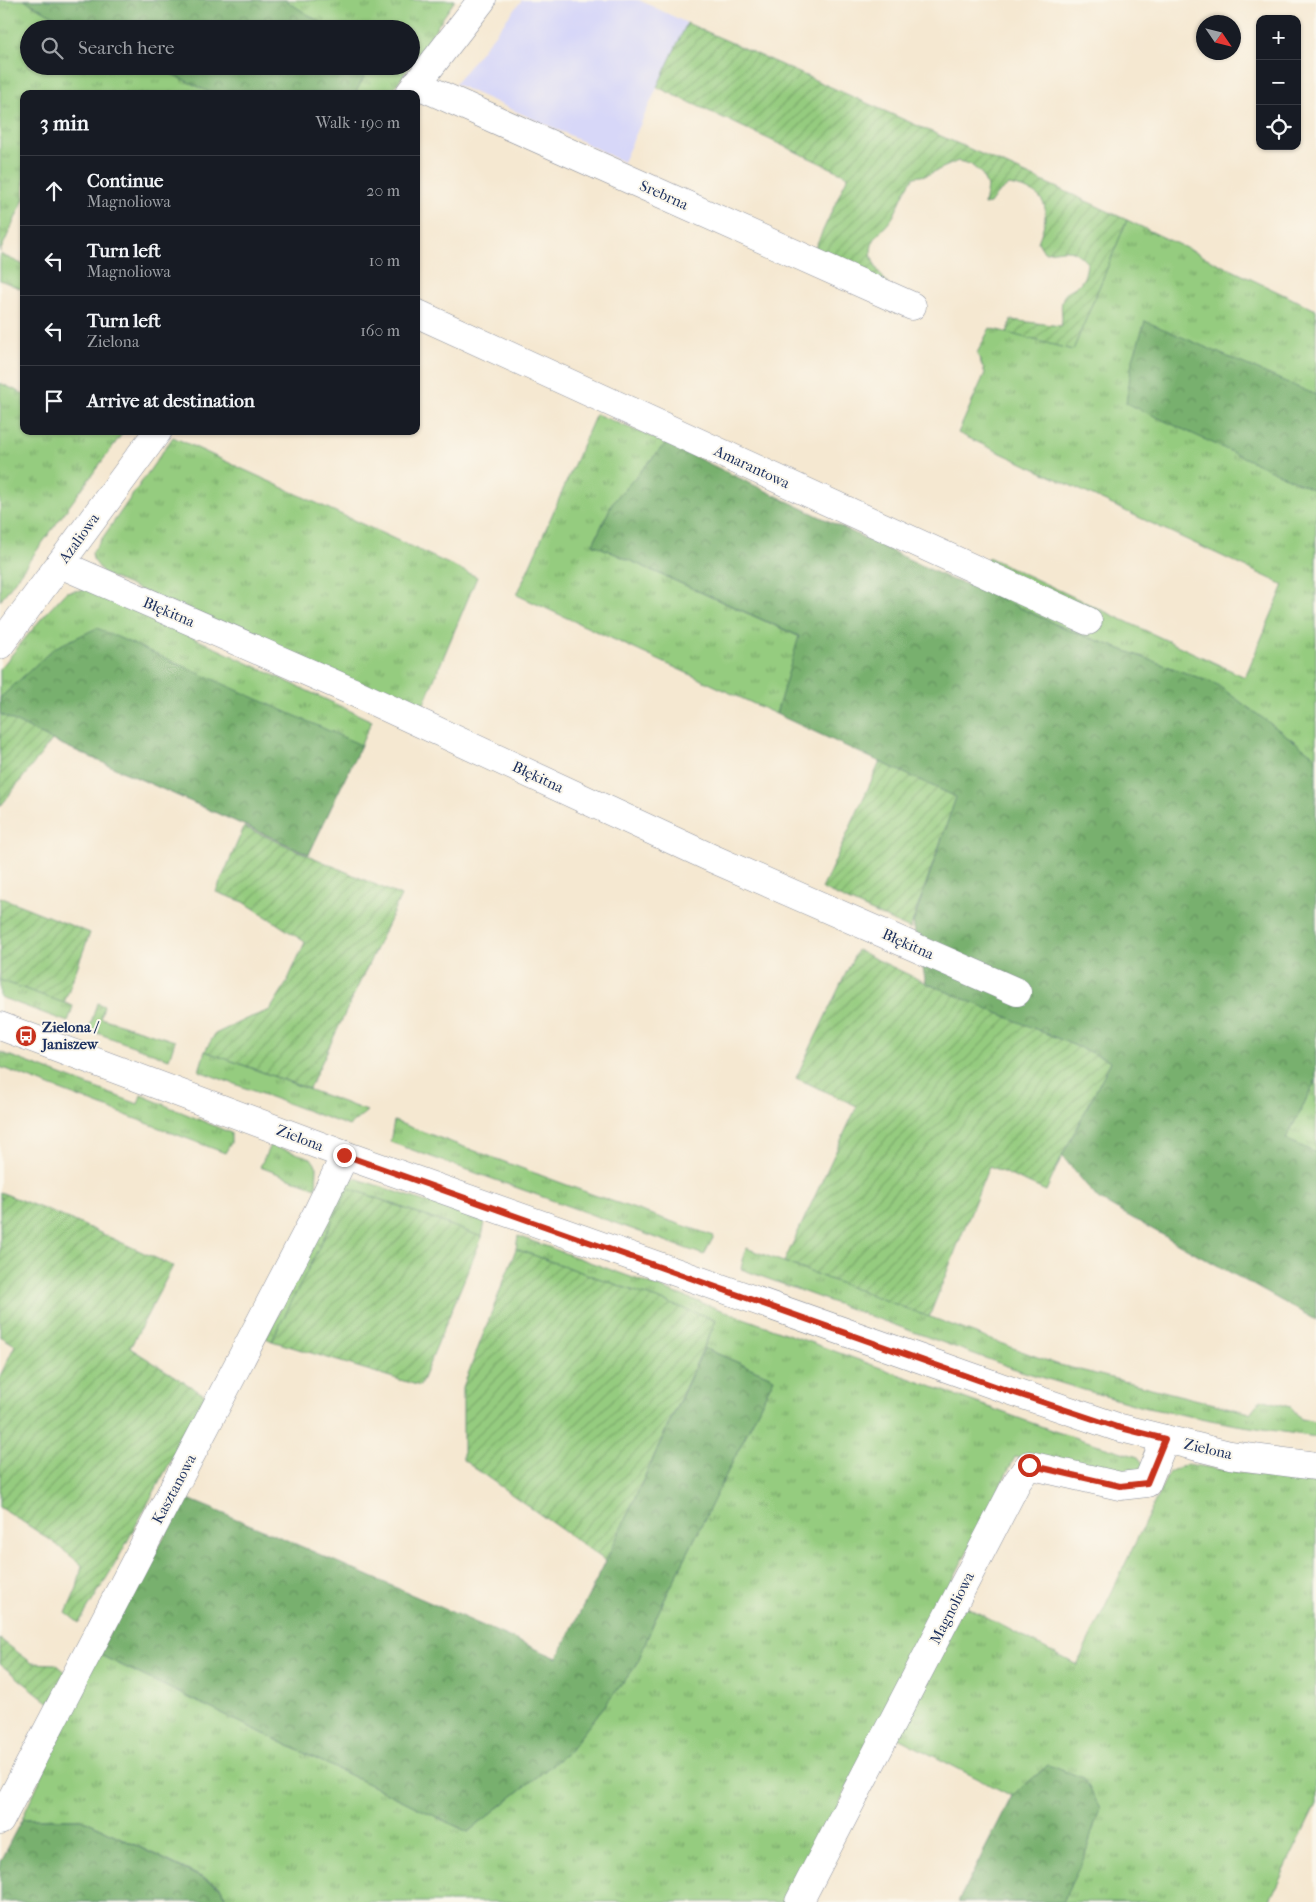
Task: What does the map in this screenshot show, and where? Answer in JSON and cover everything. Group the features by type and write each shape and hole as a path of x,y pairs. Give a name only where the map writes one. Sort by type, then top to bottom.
{"street":[{"path":"412,89 482,0"},
{"name":"Srebrna","path":"420,92 912,306"},
{"name":"Amarantowa","path":"420,314 1088,621"},
{"name":"Azaliowa","path":"0,645 155,435"},
{"name":"Błękitna","path":"60,564 351,691 709,857 1017,992"},
{"name":"Zielona","path":"0,1026 344,1155 1006,1390 1117,1427 1230,1455 1316,1466"},
{"name":"Kasztanowa","path":"0,1822 317,1214 344,1155"},
{"name":"Magnoliowa","path":"799,1902 1013,1490 1029,1465 1120,1486 1147,1483 1165,1439"}],"shaded area":[{"path":"522,0 639,0 687,23 623,162 567,134 455,84"}],"green space":[{"path":"0,0 455,0 420,52 420,20 20,20 20,75 404,75 393,90 20,90 20,208 0,252"},
{"path":"24,0 285,0 317,20 61,20"},
{"path":"687,23 1127,220 1073,350 1007,333 1011,320 1061,326 1063,298 1080,283 1086,272 1087,263 1072,251 1044,252 1038,242 1045,219 1045,210 1039,197 1022,188 1009,185 997,194 990,204 984,205 987,187 982,174 970,164 958,161 927,175 914,177 892,218 873,242 871,255 873,261 888,284 814,250 848,176 657,87"},
{"path":"174,75 365,75 357,90 205,90"},
{"path":"1127,220 1316,310 1316,757 1215,684 1066,629 975,587 988,557 1245,677 1284,585 958,433 985,373 977,353 990,328 1073,350"},
{"path":"0,254 20,263 20,288 0,280"},
{"path":"1145,321 1316,395 1316,491 1126,403 1132,362"},
{"path":"0,383 20,392 20,435 121,435 0,601"},
{"path":"596,414 666,443 613,502 593,544 800,637 776,714 517,595"},
{"path":"173,437 477,577 420,713 104,574 93,559 92,553"},
{"path":"666,443 952,580 975,587 1066,629 1216,684 1316,757 1316,1080 1286,1139 1316,1153 1316,1320 1098,1199 1062,1156 1111,1061 926,983 913,923 956,797 776,714 799,636 593,544 613,502"},
{"path":"89,589 372,721 309,854 52,740 0,714 0,669 66,592"},
{"path":"97,628 361,745 309,854 52,740 0,714 0,698 54,648"},
{"path":"0,714 52,740 0,807"},
{"path":"880,762 956,797 910,929 822,889"},
{"path":"244,827 401,896 309,1089 205,1051 215,1034 270,1010 286,984 305,942 244,902 216,892"},
{"path":"0,897 90,933 64,1003 0,980"},
{"path":"857,950 926,983 1111,1061 1046,1191 989,1166 929,1317 784,1262 857,1106 796,1078"},
{"path":"0,980 73,1006 68,1022 0,997"},
{"path":"97,1003 104,1006 101,1018 175,1041 169,1059 89,1030"},
{"path":"205,1051 367,1111 349,1126 199,1071"},
{"path":"0,1052 138,1104 141,1095 231,1133 231,1143 225,1153 0,1067"},
{"path":"1316,1080 1316,1153 1286,1139"},
{"path":"394,1121 594,1195 714,1236 704,1255 390,1142"},
{"path":"270,1145 311,1158 317,1167 316,1188 260,1167"},
{"path":"355,1178 485,1222 482,1237 349,1188 272,1341 266,1338 345,1181"},
{"path":"349,1188 482,1237 420,1386 272,1341"},
{"path":"0,1192 72,1220 173,1266 130,1348 206,1396 115,1564 79,1623 66,1613 77,1588 82,1565 52,1541 0,1507 0,1376 15,1345 0,1336"},
{"path":"518,1236 1054,1431 1138,1457 1144,1465 1134,1475 1015,1457 789,1902 227,1902 222,1887 82,1819 22,1819 98,1654 468,1832 568,1752 636,1666 656,1617 774,1378 704,1348 716,1320 516,1249"},
{"path":"746,1248 1056,1364 1250,1413 1261,1399 1291,1407 1301,1419 1316,1422 1316,1437 1237,1425 1147,1408 1018,1370 741,1269"},
{"path":"516,1249 716,1320 606,1561 463,1460 463,1387"},
{"path":"704,1348 774,1378 656,1617 636,1666 568,1752 468,1832 98,1654 186,1498 557,1658 606,1561"},
{"path":"1187,1464 1316,1484 1316,1805 1269,1902 958,1902 1012,1796 898,1738 963,1605 1077,1665 1169,1472"},
{"path":"0,1639 32,1663 56,1664 68,1674 51,1704 0,1664"},
{"path":"1048,1765 1084,1778 1100,1808 1084,1858 1062,1902 958,1902 1012,1796"},
{"path":"22,1819 82,1819 222,1888 227,1902 0,1902 0,1861"}],"place":[{"name":"Zielona / Janiszew","path":"26,1036"}],"route":[{"path":"344,1155 1006,1390 1117,1427 1165,1439 1147,1483 1120,1486 1029,1465"}]}
